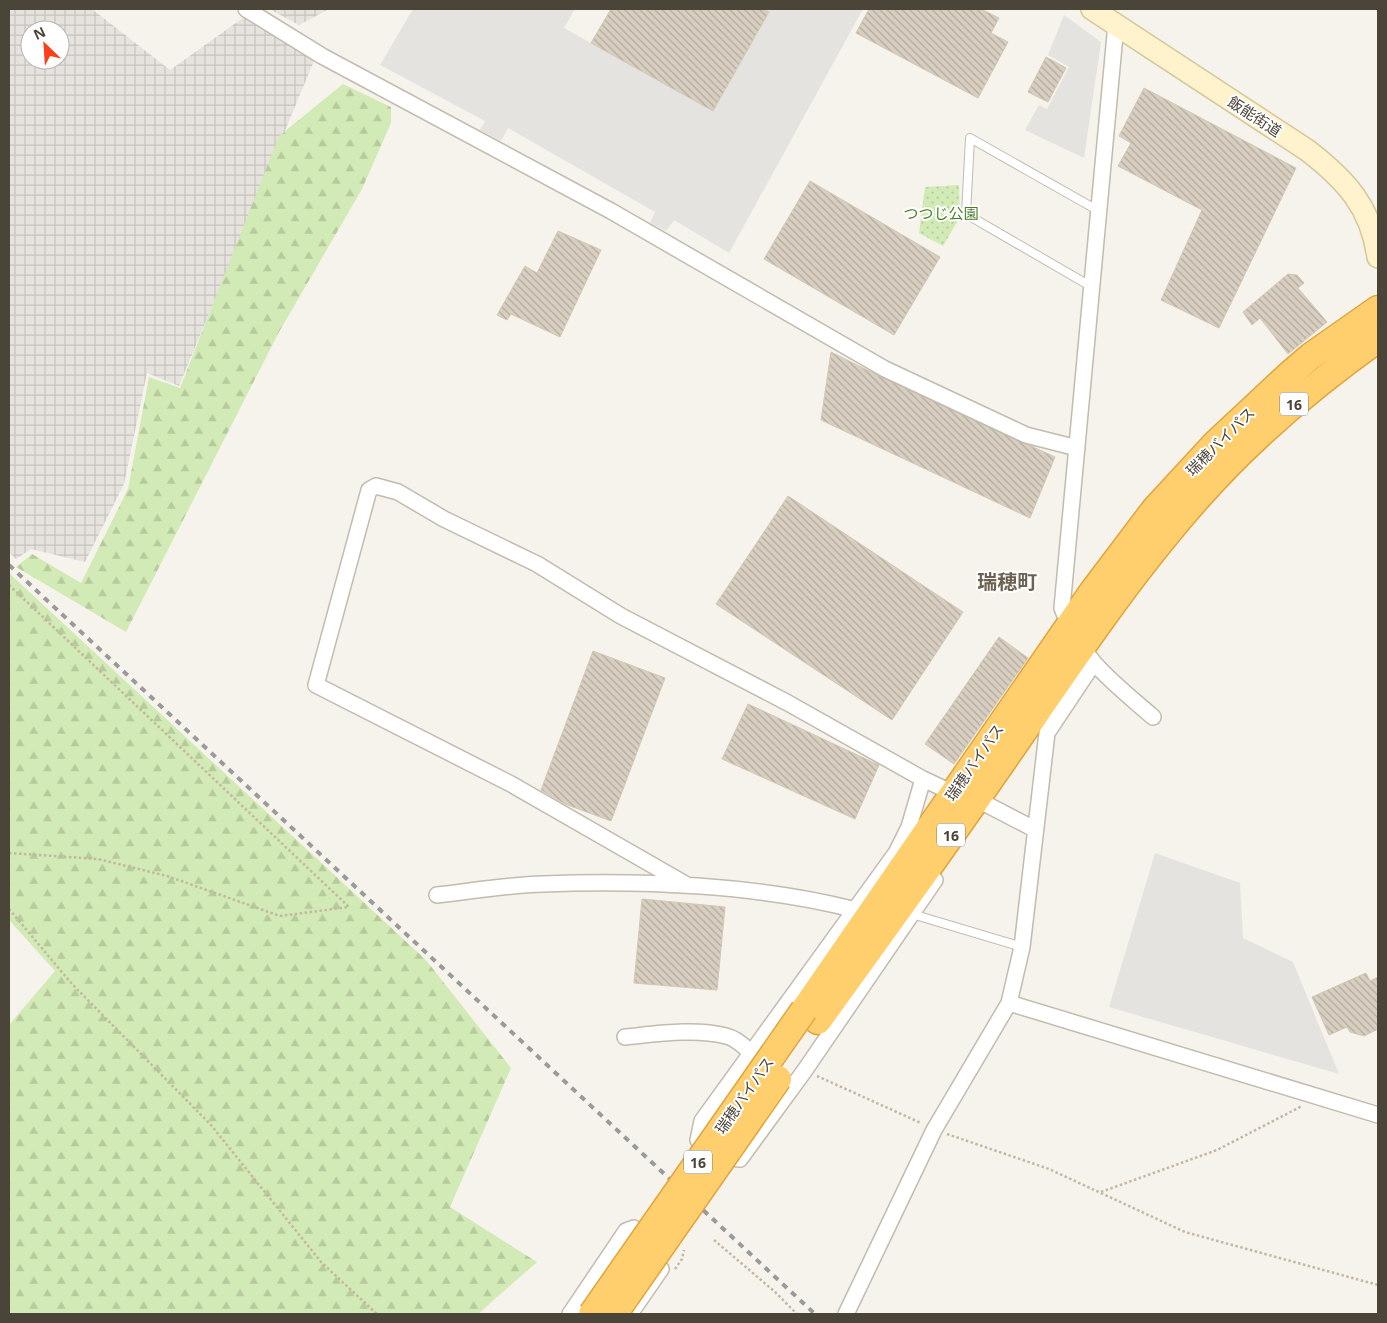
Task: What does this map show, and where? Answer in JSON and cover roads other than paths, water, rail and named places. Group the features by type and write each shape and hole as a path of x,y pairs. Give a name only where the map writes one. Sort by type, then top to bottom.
{"highway":[{"name":"瑞穂バイパス","path":"592,1314 811,1015 985,793 1081,646 1093,591 1155,509 1215,444 1311,356 1378,309"},
{"name":"瑞穂バイパス","path":"614,1314 811,1015 953,793 1081,646 1173,526 1217,477 1287,409 1378,339"}],"street":[{"path":"246,9 322,56 611,211 886,369 1026,435 1077,448"},
{"name":"飯能街道","path":"1092,9 1117,17 1332,169 1352,190 1360,203 1374,235 1378,257"},
{"path":"1117,17 1062,608 1081,646 1153,717"},
{"path":"687,885 511,784 316,685 369,490 376,486 398,492 444,519 537,564 621,616 780,699 923,779 953,793"},
{"path":"846,1314 934,1130 1008,1003 1022,947 1034,829 1047,733 1081,646"},
{"path":"923,779 909,827 896,854 702,1122 698,1140 718,1157 740,1159 805,1070 912,914 985,793 1034,829"},
{"path":"437,895 541,884 687,885 787,896 856,910"},
{"path":"1008,1003 1378,1115"},
{"path":"625,1038 678,1032 727,1036 738,1041 752,1053"},
{"path":"570,1314 626,1231 634,1228 668,1259 630,1314"}],"lane":[{"path":"1092,287 966,214 970,138 1099,211"},
{"path":"912,914 1022,947"}],"railway":[{"path":"9,565 815,1314"}],"district":[{"name":"瑞穂町","path":"1007,581"}],"park label":[{"name":"つつじ公園","path":"941,213"}]}
